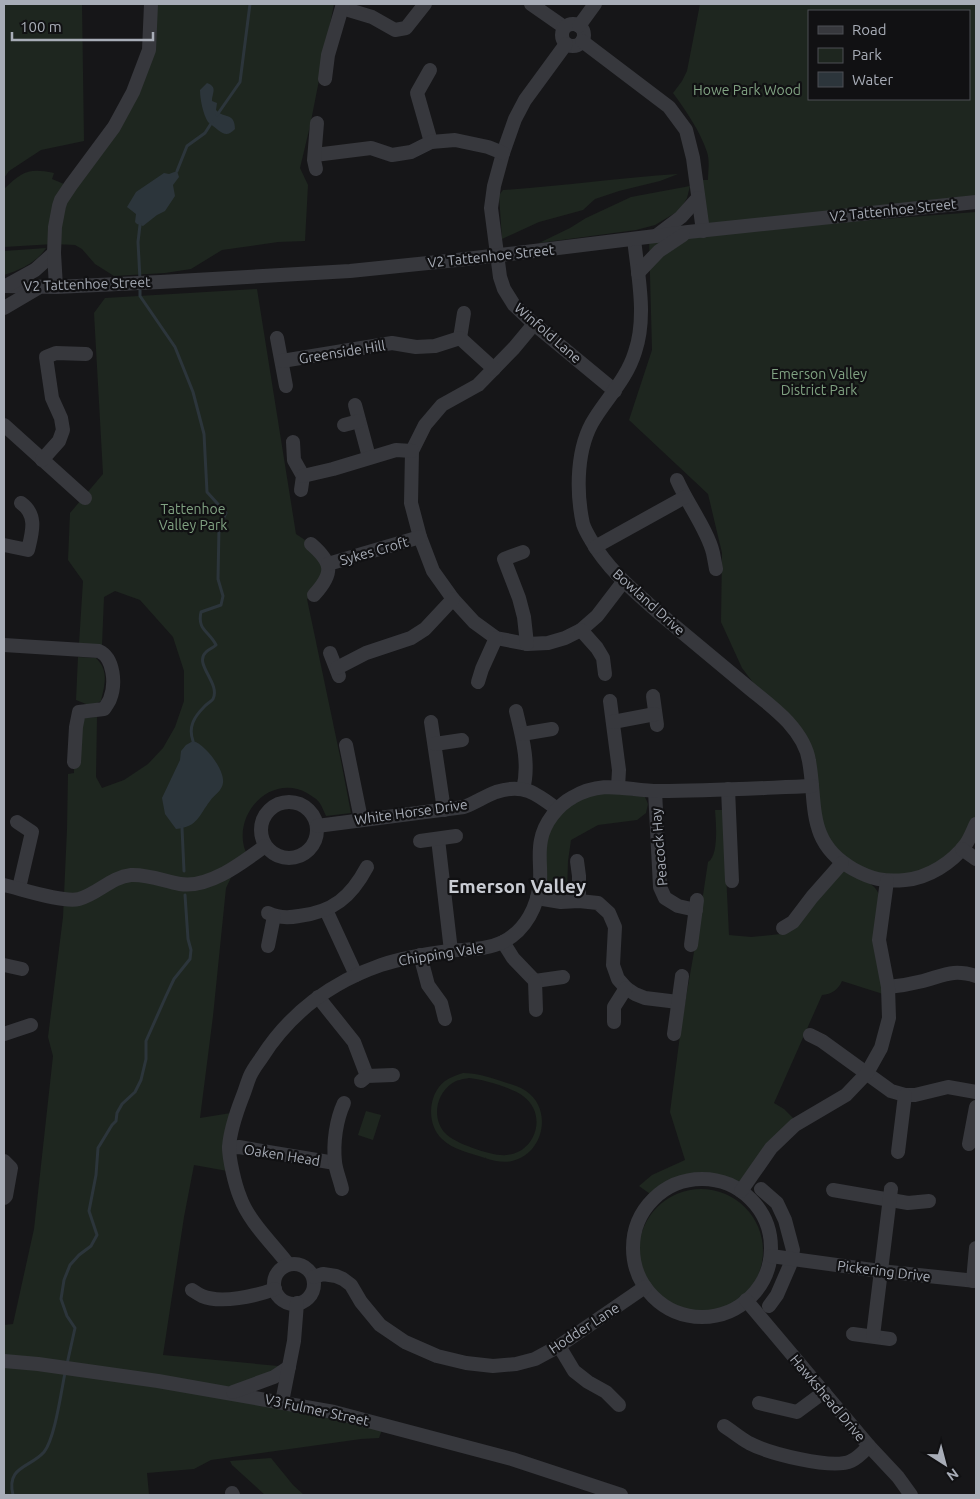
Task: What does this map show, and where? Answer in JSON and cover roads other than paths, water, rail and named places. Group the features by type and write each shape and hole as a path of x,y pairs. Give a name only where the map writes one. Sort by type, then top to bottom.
{"street":[{"path":"56,287 54,253 61,200 114,127 133,92 149,50 151,4"},
{"path":"325,79 328,54 342,6 395,30 406,28 425,4"},
{"path":"531,4 564,27"},
{"path":"579,26 595,4"},
{"path":"573,24 579,26 584,34 582,41 573,46 566,44 562,38 564,27 573,24"},
{"path":"582,41 669,107 686,130 694,158 703,231"},
{"name":"Winfold Lane","path":"566,44 525,100 515,119 503,153 494,186 491,208 500,277 504,290 514,305 534,324 615,391"},
{"path":"430,70 417,93 431,142"},
{"path":"316,169 314,160 317,124"},
{"path":"315,155 371,148 392,155 411,152 431,142 455,140 488,147 503,153"},
{"path":"655,236 681,217 698,198"},
{"name":"V2 Tattenhoe Street","path":"5,286 56,287 350,271 634,240 688,232 976,202"},
{"path":"638,273 658,251 688,232"},
{"name":"Bowland Drive","path":"634,240 641,306 639,336 628,371 594,419 586,439 580,462 579,496 584,527 595,547 623,582 787,721 799,736 809,759 812,802 817,827 830,842 842,862 865,876 886,882"},
{"path":"5,286 34,270 54,253"},
{"path":"4,308 41,286"},
{"path":"464,314 460,338 494,369"},
{"path":"534,324 478,385 442,405 425,425 412,451 411,503 420,537 433,571 453,599 474,622 496,638 526,644 548,643 565,638 581,630 597,616 623,582"},
{"path":"277,338 286,386"},
{"name":"Greenside Hill","path":"282,361 392,343 416,347 435,346 460,338"},
{"path":"42,460 59,442 63,430 61,418 52,398 46,358 56,353 86,354"},
{"path":"355,405 369,457"},
{"path":"344,425 359,421"},
{"path":"4,425 85,498"},
{"path":"293,442 294,460 302,483 333,469 369,457 396,450 412,451"},
{"path":"677,480 713,551 716,569"},
{"path":"595,547 685,497"},
{"path":"4,545 28,550 34,526 30,512 21,503"},
{"name":"Sykes Croft","path":"328,564 420,537"},
{"path":"311,544 322,554 328,564 326,579 314,595"},
{"path":"523,552 504,559 509,588 524,617 526,644"},
{"path":"330,653 338,673 366,653 411,638 424,629 453,599"},
{"path":"581,630 603,658 605,674"},
{"path":"477,673 496,638"},
{"path":"4,645 99,651 103,653 110,664 113,684 110,700 104,709 80,712 76,727 74,762"},
{"path":"613,722 656,720 653,696"},
{"path":"610,701 619,770 618,787"},
{"path":"516,711 522,734 527,772 523,789 537,794 557,809"},
{"path":"431,722 444,810"},
{"path":"522,734 552,729"},
{"path":"435,744 462,740"},
{"path":"346,745 355,763 360,819"},
{"name":"Chipping Vale","path":"288,1264 257,1225 240,1198 229,1148 237,1112 251,1075 269,1046 291,1020 318,997 356,974 384,964 420,955 482,949 503,942 518,931 528,919 537,898 540,881 539,854 541,838 546,825 557,809 572,797 603,787 655,791 812,786"},
{"name":"White Horse Drive","path":"317,826 464,807 474,804 495,792 523,789"},
{"path":"728,789 737,861 732,881"},
{"name":"Peacock Hay","path":"655,791 660,887 665,898 678,906 697,905 691,945"},
{"path":"292,801 308,809 314,817 317,826 313,844 299,856 290,858 280,857 265,846 260,828 262,819 274,805 292,801"},
{"path":"17,822 32,832 19,888"},
{"path":"741,1191 771,1148 795,1125 846,1096 867,1073 881,1048 889,1018 888,988 879,940 886,882 909,880 931,872 950,861 968,842 976,824"},
{"path":"420,841 456,836"},
{"path":"438,838 451,951"},
{"path":"4,885 67,900 80,898 118,877 133,875 191,885 222,874 265,846"},
{"path":"962,848 976,859"},
{"path":"576,861 579,876 579,901"},
{"path":"783,928 793,922 842,862"},
{"path":"268,946 271,914 288,918 326,910 363,887 367,868"},
{"path":"537,898 561,902 598,903 609,913 614,927 613,965 618,979 634,994 645,998 678,1002"},
{"path":"326,910 356,974"},
{"path":"503,942 513,958 535,981 536,1010"},
{"path":"420,955 428,985 441,1003 445,1019"},
{"path":"4,965 22,969"},
{"path":"888,988 924,981 948,973 966,973 976,976"},
{"path":"674,1034 682,976"},
{"path":"535,981 563,978"},
{"path":"614,1022 614,1007 626,988"},
{"path":"318,997 354,1042 364,1079 393,1075"},
{"path":"4,1034 31,1025"},
{"path":"819,1036 891,1090 905,1095 915,1096 948,1088 976,1092"},
{"path":"898,1152 905,1136 905,1095"},
{"path":"966,1136 976,1108"},
{"name":"Oaken Head","path":"342,1189 335,1163 337,1127 344,1109"},
{"name":"Oaken Head","path":"229,1148 335,1163"},
{"path":"4,1161 10,1168 6,1196 4,1198"},
{"path":"707,1180 730,1185 741,1191 755,1204 766,1221 771,1240 771,1256 766,1274 756,1291 746,1300 722,1313 692,1316 679,1313 654,1299 645,1287 639,1277 633,1249 635,1231 642,1214 651,1202 666,1190 686,1181 707,1180"},
{"path":"761,1189 777,1203 785,1220 793,1250 790,1266 777,1295 769,1306"},
{"path":"833,1190 890,1194 908,1202 929,1201"},
{"path":"873,1336 890,1194"},
{"path":"974,1281 976,1248"},
{"name":"Pickering Drive","path":"771,1256 880,1271 974,1281"},
{"path":"288,1264 301,1264 314,1277 312,1294 298,1304 286,1302 277,1294 275,1289 274,1283 278,1272 288,1264"},
{"name":"Hodder Lane","path":"314,1277 324,1274 343,1279 351,1285 361,1302 380,1325 405,1342 437,1356 466,1363 493,1366 516,1364 535,1359 559,1346 645,1287"},
{"path":"192,1290 202,1296 222,1299 244,1298 275,1289"},
{"name":"Hawkshead Drive","path":"746,1300 869,1446 898,1477 911,1495"},
{"path":"282,1402 294,1341 298,1304"},
{"path":"853,1334 890,1339"},
{"path":"559,1346 574,1371 588,1382 606,1392 619,1406"},
{"name":"V3 Fulmer Street","path":"4,1361 99,1372 232,1393 334,1412 503,1456 621,1495"},
{"path":"232,1393 274,1378 289,1367"},
{"path":"759,1403 797,1412 824,1392"},
{"path":"724,1426 755,1446 778,1454 809,1461 839,1463 851,1461 869,1446"}],"water":[{"path":"207,83 214,90 212,101 217,103 216,110 231,118 235,124 235,129 228,134 220,132 206,119 200,90"},
{"path":"177,171 179,177 173,185 175,196 165,211 143,226 137,224 135,222 136,214 127,207 136,192 164,173 169,174"},
{"path":"193,741 203,747 218,765 223,783 220,791 194,823 176,829 165,814 162,798 180,760 181,751"}],"waterway":[{"path":"217,115 240,82 250,4"},
{"path":"177,171 187,146 205,133 212,122"},
{"path":"140,225 138,242 140,279"},
{"path":"140,286 140,296 175,347 193,392 204,434 207,492 226,513 219,527 218,579 223,596 221,605 201,612 200,618 202,627 216,645 206,652 203,657 214,693 213,699 200,711 193,722 191,731 193,741"},
{"path":"182,828 184,871"},
{"path":"67,1364 75,1328 67,1316 61,1299 64,1280 70,1265 91,1246 97,1235 89,1211 96,1175 98,1148 116,1121 117,1113 122,1104 135,1092 141,1080 146,1059 146,1041 174,979 190,959 191,950 188,939 185,895"},
{"path":"13,1495 12,1485 16,1473 44,1452 48,1445 65,1373"}],"district":[{"name":"Emerson Valley","path":"517,886"}],"park label":[{"name":"Howe Park Wood","path":"747,90"},
{"name":"Emerson Valley District Park","path":"819,382"},
{"name":"Tattenhoe Valley Park","path":"193,518"}]}
